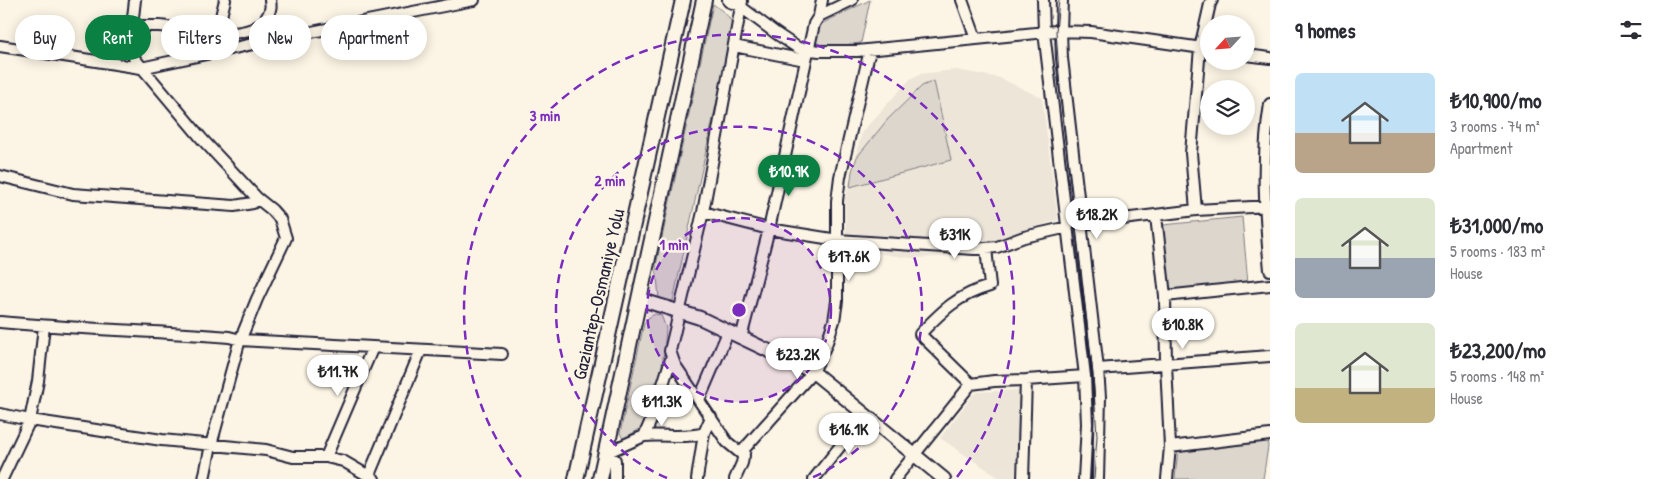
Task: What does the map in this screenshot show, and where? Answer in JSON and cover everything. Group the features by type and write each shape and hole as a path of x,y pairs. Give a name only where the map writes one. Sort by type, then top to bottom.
{"highway":[{"name":"Gaziantep-Osmaniye Yolu","path":"576,479 683,0"},
{"path":"600,479 704,0"}],"main road":[{"path":"639,299 700,318 812,372 944,479"}],"street":[{"path":"133,15 135,0"},
{"path":"222,15 225,0"},
{"path":"239,31 245,31 263,22 272,7 270,0"},
{"path":"239,48 474,0"},
{"path":"820,16 822,0"},
{"path":"741,338 769,229 814,24 820,16 852,0"},
{"path":"962,0 976,39"},
{"path":"1043,0 1044,32 1085,376 1084,479"},
{"path":"1062,0 1062,58 1098,369 1100,405 1098,479"},
{"path":"1208,15 1209,1"},
{"path":"737,2 798,48 809,50 870,50 1061,31 1091,32 1200,48"},
{"path":"644,436 653,416 671,359 670,351 703,212 734,46 737,2"},
{"path":"0,46 141,68 179,60"},
{"path":"734,46 800,59 809,50"},
{"path":"735,479 744,456 745,448 812,372 826,345 834,321 837,301 837,201 840,177 870,50"},
{"path":"1255,56 1270,58"},
{"path":"135,60 202,139 257,198 280,219 286,238 257,299 241,340 211,445 204,479"},
{"path":"1196,210 1191,153 1201,70"},
{"path":"1270,104 1265,133 1270,270"},
{"path":"0,176 73,194 234,206 253,203 257,198"},
{"path":"1082,224 1196,210 1267,206"},
{"path":"703,212 769,229 838,240 974,249 997,247 1024,237 1068,227"},
{"path":"1156,216 1165,296 1170,446 1167,479"},
{"path":"971,384 920,334 958,298 990,286 986,248"},
{"path":"1165,296 1270,285"},
{"path":"0,322 155,331 229,337 241,340 502,354"},
{"path":"2,479 30,420 38,381 44,326"},
{"path":"699,400 728,332"},
{"path":"326,457 373,347"},
{"path":"0,414 162,440 266,450 293,457 326,457 343,460 372,477 421,350"},
{"path":"1098,369 1270,356"},
{"path":"671,359 727,442 744,456"},
{"path":"895,479 971,384 994,380 1085,376"},
{"path":"1023,479 1026,380"},
{"path":"814,479 866,415"},
{"path":"697,479 704,432 711,417"},
{"path":"618,478 615,460 606,452 644,436 659,434 694,436 704,432"},
{"path":"1170,446 1270,434"}],"shaded area":[{"path":"870,0 861,43 824,47 816,42 815,37 821,24"},
{"path":"713,4 729,17 731,21 729,46 673,301 659,299 656,265"},
{"path":"956,70 1000,78 1042,98 1058,220 1015,233 1011,243 965,256 912,258 846,249 845,200 862,132 910,79 920,74"},
{"path":"934,81 951,160 850,187 852,171 857,157 888,119 922,86"},
{"path":"1242,217 1248,283 1170,290 1163,225"},
{"path":"655,314 661,315 666,328 659,382 654,382 643,427 623,439 620,433 644,324 648,318"},
{"path":"1020,390 1015,479 1001,479 940,438 973,395 978,392"},
{"path":"1269,440 1263,479 1175,479 1178,450"}],"tram line":[{"path":"1059,0 1056,31 1061,103 1093,375 1097,436 1094,479"}]}
